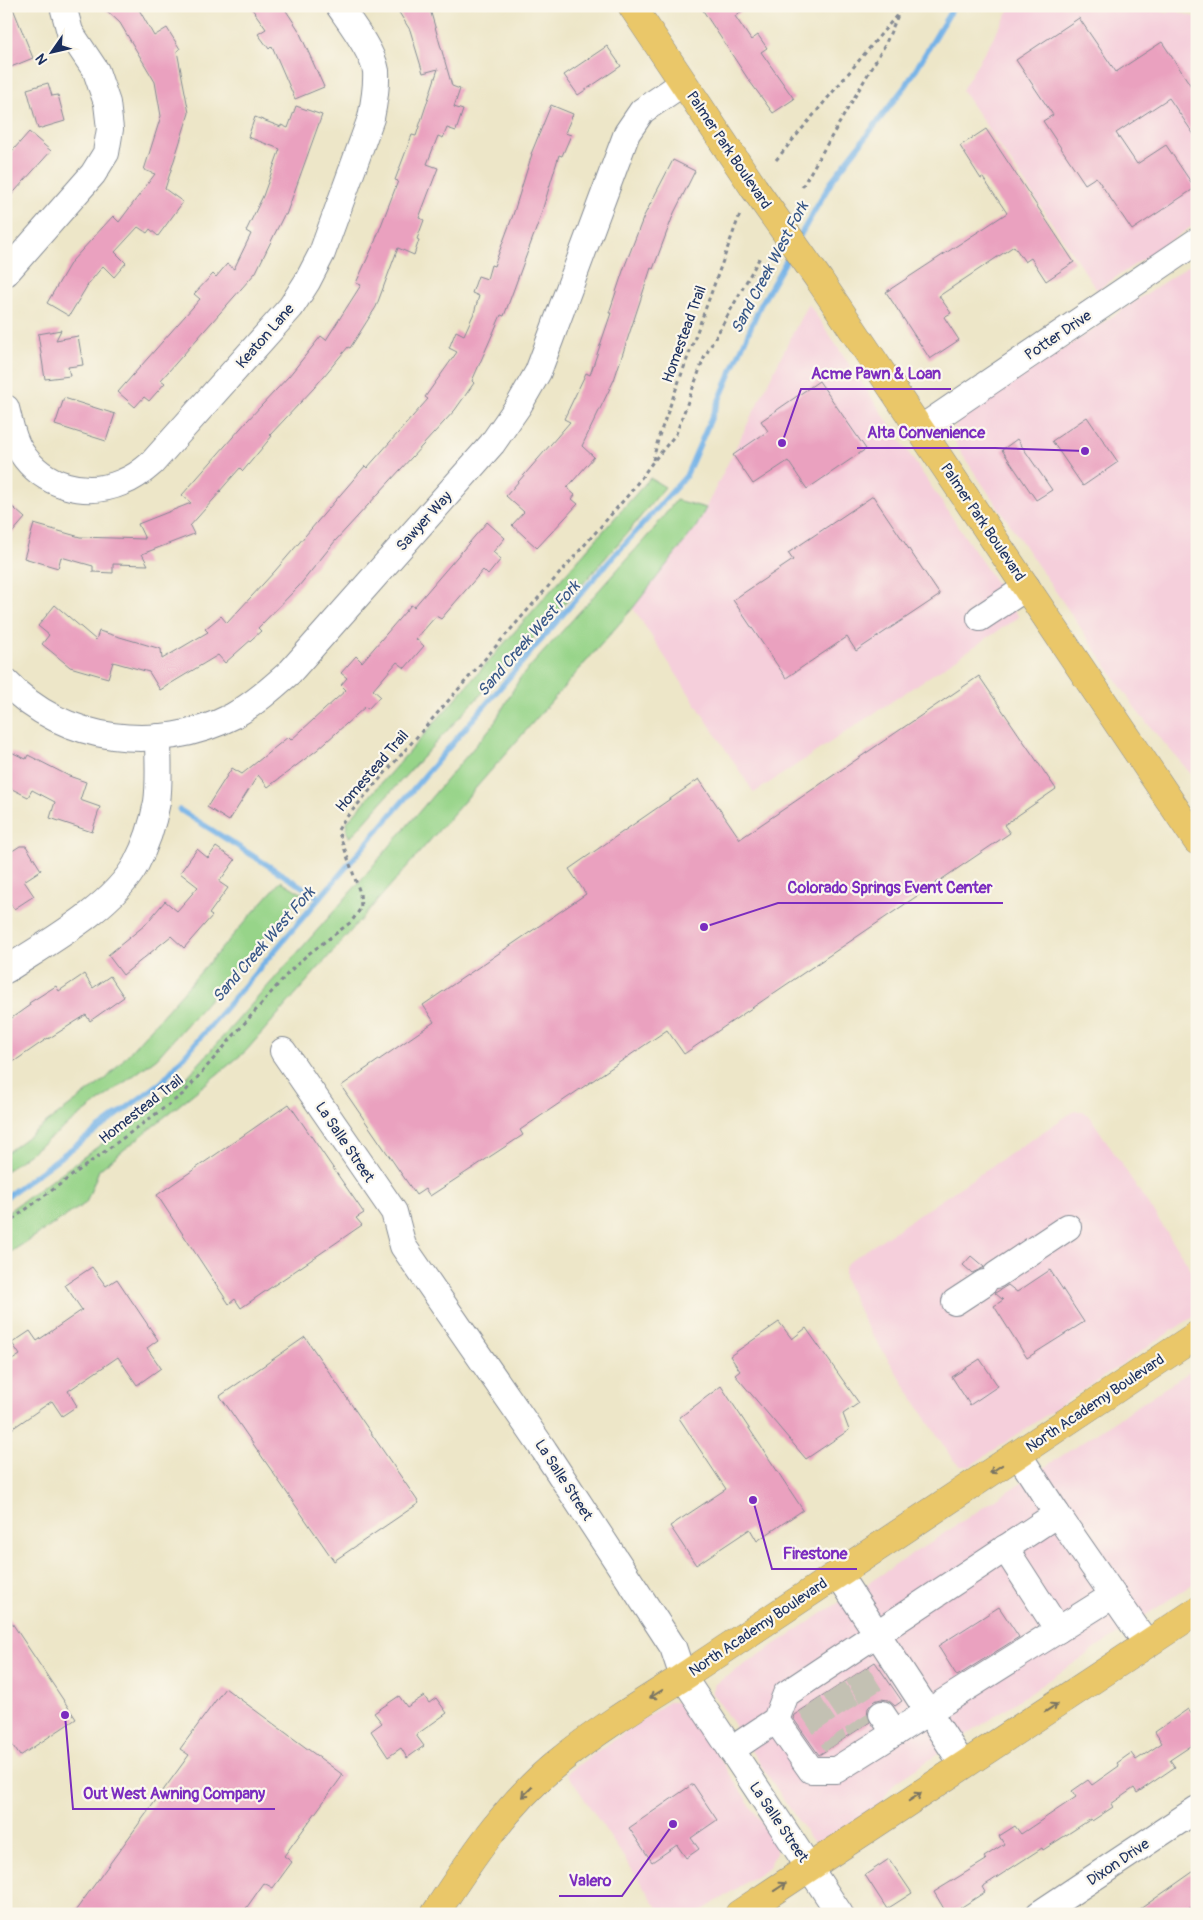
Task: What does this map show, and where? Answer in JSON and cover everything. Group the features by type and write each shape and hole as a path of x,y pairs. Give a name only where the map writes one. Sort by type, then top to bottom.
{"main road":[{"name":"Palmer Park Boulevard","path":"632,6 754,188 820,281 1197,841"},
{"name":"North Academy Boulevard","path":"435,1914 496,1827 516,1802 556,1763 616,1720 1197,1335"},
{"path":"739,1914 1197,1611"}],"street":[{"path":"6,273 93,174 106,153 110,130 107,103 96,71 70,32 63,6"},
{"name":"Keaton Lane","path":"6,408 13,435 20,451 41,475 57,483 89,489 106,488 123,482 138,475 152,463 291,307 308,282 322,253 371,118 376,96 376,69 362,40 339,6"},
{"name":"Sawyer Way","path":"6,682 16,692 47,715 80,730 114,737 158,737 198,729 232,716 266,693 290,672 492,444 519,405 538,372 627,133 642,111 683,83"},
{"name":"Potter Drive","path":"920,429 1197,241"},
{"path":"980,618 1026,587"},
{"path":"6,970 95,911 115,892 136,865 150,832 157,800 158,737"},
{"name":"La Salle Street","path":"283,1051 394,1212 403,1246 544,1450 654,1618 673,1648 683,1677 840,1914"},
{"path":"955,1302 1068,1227"},
{"path":"1018,1454 1056,1514 1147,1644"},
{"path":"731,1750 776,1720 786,1694 804,1695 828,1680 851,1664 878,1633 1056,1514"},
{"path":"1005,1548 1058,1630"},
{"path":"838,1574 963,1765"},
{"path":"776,1720 811,1770 836,1770 842,1753 889,1723 928,1712 1112,1596"},
{"name":"Dixon Drive","path":"1039,1914 1197,1810"}],"path":[{"path":"802,187 884,45 902,6"},
{"path":"776,160 899,12"},
{"name":"Homestead Trail","path":"652,462 659,436 740,214"},
{"name":"Homestead Trail","path":"6,1224 183,1094 307,954 351,922 361,908 360,893 338,830 344,820 630,493 652,462 676,434 704,358 760,256"}],"shaded area":[{"path":"1012,6 1150,6 1166,13 1174,10 1197,18 1197,223 1097,290 962,90"},
{"path":"1197,260 1197,781 1140,715 957,447 954,428 960,418"},
{"path":"808,303 1019,617 754,793 633,608 696,527"},
{"path":"1074,1111 1083,1111 1091,1118 1197,1278 1197,1314 970,1466 959,1466 951,1457 864,1322 844,1278 844,1271 847,1263"},
{"path":"1197,1370 1197,1581 896,1782 876,1808 815,1842 809,1837 713,1694 712,1689 715,1684 1189,1372"},
{"path":"668,1702 683,1702 776,1845 776,1853 769,1867 697,1914 662,1914 567,1773"},
{"path":"807,1905 819,1914 784,1914 795,1907"}],"green space":[{"path":"650,478 665,487 628,533 350,838 347,832 347,822"},
{"path":"676,500 706,508 696,527 633,608 246,1051 99,1170 86,1203 6,1255 6,1213 157,1104 180,1085 337,908 493,725 520,678 653,530"},
{"path":"281,881 303,894 157,1058 6,1171 6,1153 107,1078"}],"building":[{"path":"6,6 12,6 33,58 6,69"},
{"path":"102,6 137,6 154,36 167,28 180,49 177,51 189,113 165,189 183,202 158,236 150,229 147,233 138,227 115,252 126,263 114,277 103,266 89,283 69,316 47,303 71,262 113,216 119,222 155,174 144,170 161,116 155,82 120,23"},
{"path":"250,6 283,6 298,29 324,87 295,99 272,46 269,49 258,34 266,29"},
{"path":"395,6 429,6 452,86 460,89 454,107 463,110 456,131 447,128 443,138 438,136 427,164 438,168 419,218 424,220 417,239 419,240 414,255 398,248 376,307 350,348 348,347 314,388 270,435 272,436 243,471 240,468 190,526 194,534 142,554 148,565 113,564 113,573 93,572 93,566 61,557 58,568 24,558 34,524 80,537 145,539 138,524 191,503 182,495 289,376 321,336 326,340 361,285 356,283 374,244 398,181 395,180 412,135 416,136 438,69 423,73 410,30"},
{"path":"700,6 749,6 735,16 751,40 758,35 767,48 761,52 794,99 773,113"},
{"path":"1079,18 1116,72 1162,42 1197,95 1197,139 1169,98 1116,133 1137,164 1166,145 1195,188 1132,230 1096,177 1085,184 1043,121 1053,115 1016,60"},
{"path":"607,46 621,66 578,95 564,75"},
{"path":"48,83 52,96 58,95 65,121 38,129 27,89"},
{"path":"551,105 573,114 565,133 571,135 562,156 559,155 539,221 504,316 501,315 472,381 474,383 455,410 336,540 299,586 258,628 261,631 225,663 218,655 160,690 149,672 113,662 108,678 70,667 42,644 49,635 38,626 55,605 96,640 99,631 161,649 162,659 208,632 205,629 221,616 227,623 275,571 365,466 367,468 428,399 425,397 457,352 449,348 456,331 464,335 474,313 479,296 472,293 478,276 487,279 491,265 494,266 513,215 531,154"},
{"path":"296,106 322,115 286,215 284,215 256,272 161,380 165,383 149,401 144,397 135,407 118,392 200,299 194,294 213,274 216,277 227,264 234,269 251,234 246,231 263,196 280,149 248,137 255,117 288,128"},
{"path":"986,129 1074,262 1046,281 1031,258 1025,262 1014,246 939,296 951,313 944,317 959,340 930,359 886,292 1007,213 983,178 981,179 960,146"},
{"path":"29,132 51,151 6,201 6,158"},
{"path":"673,160 695,171 674,213 653,269 651,268 614,380 582,446 594,457 567,488 575,495 572,499 578,504 537,548 512,525 524,512 506,496 570,422 564,419 586,373 590,375 624,268 644,216"},
{"path":"61,330 56,340 78,336 83,365 68,367 70,376 45,379 38,334"},
{"path":"819,381 866,449 807,489 788,461 753,484 733,455 768,431 761,421"},
{"path":"64,398 115,414 106,441 55,425"},
{"path":"1087,417 1118,462 1083,486 1052,441"},
{"path":"1017,439 1052,490 1036,500 1002,450"},
{"path":"873,496 940,595 856,651 847,637 786,678 733,600 793,560 788,553"},
{"path":"6,501 25,518 6,540"},
{"path":"487,522 505,538 493,552 501,559 488,575 483,570 441,619 436,616 416,639 424,646 405,668 397,662 373,690 380,696 368,709 365,707 317,750 268,787 258,775 229,821 207,807 232,768 242,774 288,737 291,740 346,690 341,685 347,678 341,673 356,656 362,662 411,605 414,607"},
{"path":"979,676 1056,789 1004,825 1010,833 684,1054 667,1030 520,1130 523,1135 430,1196 425,1189 416,1195 341,1086 434,1022 423,1005 586,894 569,869 699,779 740,839"},
{"path":"11,752 26,759 28,755 69,776 86,782 80,800 100,807 92,832 50,818 55,802 32,790 28,797 6,786 6,761"},
{"path":"20,846 26,846 41,870 24,881 34,896 14,909 6,897 6,855"},
{"path":"216,847 235,860 219,882 228,888 209,914 212,916 184,948 171,936 123,975 108,955 145,925 165,901 177,911 198,887 180,873 197,849 208,858"},
{"path":"84,974 93,988 110,976 124,997 90,1021 86,1015 6,1067 6,1022 30,1005 29,1003 56,986 59,991"},
{"path":"289,1104 364,1213 356,1218 362,1225 241,1308 235,1299 229,1304 157,1195"},
{"path":"971,1256 984,1267 972,1273 963,1265"},
{"path":"92,1267 106,1286 117,1279 158,1340 147,1348 161,1368 137,1385 118,1357 68,1391 77,1406 62,1416 52,1401 6,1433 6,1364 20,1355 12,1343 30,1331 37,1341 82,1310 65,1285"},
{"path":"1050,1270 1084,1322 1027,1358 994,1306 1003,1300 995,1293 1008,1285 1017,1292"},
{"path":"779,1322 792,1339 806,1328 859,1403 843,1414 849,1430 806,1459 735,1375 740,1371 730,1356"},
{"path":"305,1337 419,1503 334,1561 220,1396"},
{"path":"980,1359 998,1386 970,1405 952,1377"},
{"path":"721,1386 803,1510 757,1541 750,1529 696,1565 670,1526 726,1489 679,1418"},
{"path":"999,1607 1019,1637 957,1676 938,1646"},
{"path":"6,1614 76,1719 20,1756 6,1736"},
{"path":"875,1662 902,1701 895,1706 888,1700 874,1701 868,1708 867,1716 870,1722 819,1755 793,1718 794,1715"},
{"path":"225,1688 343,1775 284,1856 292,1862 273,1888 264,1883 242,1914 73,1914 189,1755 180,1749"},
{"path":"399,1696 407,1707 424,1696 429,1703 436,1698 447,1713 416,1735 424,1746 407,1758 401,1748 388,1757 371,1731 382,1723 374,1713"},
{"path":"1188,1709 1197,1722 1197,1742 1170,1760 1175,1767 1137,1793 1134,1788 1111,1804 1113,1807 1043,1850 1042,1848 982,1887 985,1892 951,1914 947,1914 934,1892 986,1860 984,1857 1004,1844 999,1836 1015,1826 1021,1834 1076,1797 1072,1791 1088,1780 1092,1785 1119,1766 1117,1763 1131,1753 1136,1760 1162,1743 1155,1732"},
{"path":"693,1784 717,1820 691,1838 699,1849 686,1858 677,1845 652,1862 629,1828"},
{"path":"889,1859 912,1893 887,1909 865,1875"},
{"path":"1197,1869 1197,1903 1181,1914 1133,1914"}],"waterway":[{"name":"Sand Creek West Fork","path":"798,239 833,179 907,84 954,6"},
{"name":"Sand Creek West Fork","path":"6,1197 162,1082 589,584 686,476 760,306 790,254"},
{"path":"180,810 320,898"}],"tunnel":[{"path":"857,1674 882,1714"},
{"path":"834,1689 860,1728"},
{"path":"810,1705 836,1744"}],"place":[{"name":"Acme Pawn & Loan","path":"782,443"},
{"name":"Alta Convenience","path":"1085,451"},
{"name":"Colorado Springs Event Center","path":"704,927"},
{"name":"Firestone","path":"753,1500"},
{"name":"Out West Awning Company","path":"65,1715"},
{"name":"Valero","path":"673,1824"}]}
